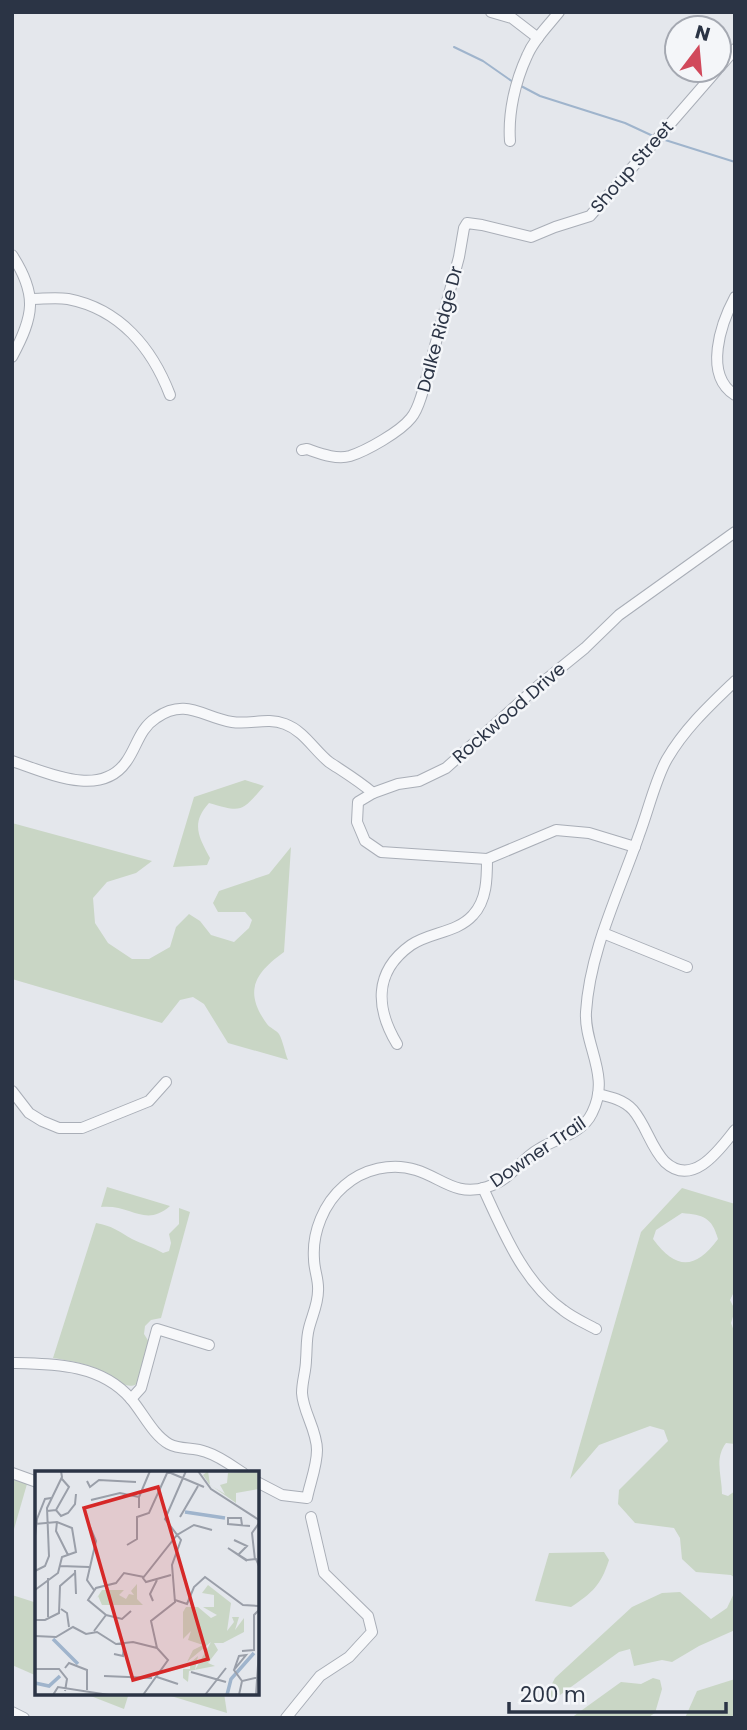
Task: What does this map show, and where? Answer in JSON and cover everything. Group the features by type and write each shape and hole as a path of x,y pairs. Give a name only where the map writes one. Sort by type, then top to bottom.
{"street":[{"path":"491,12 512,18 538,38"},
{"path":"510,141 509,122 514,96 527,55 559,12"},
{"name":"Shoup Street","path":"489,227 531,237 590,216 705,84"},
{"name":"Dalke Ridge Dr","path":"302,450 334,457 349,457 385,438 409,421 417,410 422,394 459,257 464,228 467,223 489,227"},
{"path":"12,255 24,274 30,299 26,331 12,357"},
{"path":"732,393 720,379 716,362 727,312 735,297"},
{"path":"30,299 65,299 90,305 112,316 130,330 146,349 170,395"},
{"name":"Rockwood Drive","path":"373,793 398,784 419,781 446,768 585,648 619,615 735,531"},
{"name":"Downer Trail","path":"259,1483 282,1495 307,1498 317,1452 304,1407 303,1377 308,1330 318,1290 315,1242 319,1223 332,1200 353,1180 382,1167 416,1170 452,1188 483,1188 502,1181 515,1172 527,1157 569,1135 584,1125 592,1114 598,1094 596,1063 586,1015 592,966 666,760 694,720 735,681"},
{"path":"12,761 77,782 96,781 112,775 126,763 141,732 156,718 172,710 193,709 232,722 268,720 286,724 301,734 330,762 373,793 358,802 357,822 365,841 381,852 486,859 556,830 589,833 635,848"},
{"path":"397,1044 386,1025 380,1000 388,970 411,945 454,928 474,915 486,888 486,859"},
{"path":"603,933 687,967"},
{"path":"12,1091 29,1112 42,1121 59,1128 82,1128 149,1101 166,1082"},
{"path":"598,1094 617,1099 632,1109 665,1161 677,1168 688,1170 713,1159 735,1130"},
{"path":"483,1188 505,1236 540,1289 561,1309 596,1329"},
{"path":"131,1399 141,1388 157,1329 209,1345"},
{"path":"12,1363 58,1364 86,1370 115,1384 168,1444 205,1451 240,1471"},
{"path":"12,1472 35,1481"},
{"path":"286,1718 320,1676 349,1657 372,1633 368,1616 324,1573 311,1517"},
{"path":"12,1712 24,1718"}],"green space":[{"path":"245,780 264,786 241,808 209,803 203,810 198,830 210,858 207,865 173,867 194,797"},
{"path":"12,823 152,861 136,873 107,882 93,898 95,923 108,943 132,959 149,959 170,947 176,927 189,914 200,921 211,935 234,942 249,928 252,920 245,912 218,912 213,903 219,891 269,874 291,847 284,952 260,975 254,992 260,1012 282,1040 288,1060 228,1043 204,1004 193,997 180,1000 162,1023 12,979"},
{"path":"107,1187 170,1206 153,1215 101,1207"},
{"path":"682,1188 735,1204 735,1295 733,1294 730,1300 735,1310 731,1323 735,1334 735,1444 726,1443 719,1461 722,1494 728,1496 735,1491 735,1578 731,1575 696,1572 682,1559 680,1538 674,1528 635,1523 618,1504 619,1490 668,1441 664,1430 650,1426 599,1445 570,1479 641,1232","holes":["682,1213 706,1218 713,1226 718,1239 710,1249 693,1261 678,1261 661,1249 653,1239 656,1230"]},
{"path":"179,1208 190,1212 161,1318 151,1320 145,1326 144,1334 149,1342 137,1384 128,1386 90,1366 53,1358 96,1223 111,1227 163,1253 169,1251 169,1234 179,1224"},
{"path":"12,1478 27,1484 12,1536"},
{"path":"604,1552 609,1560 603,1576 590,1593 571,1607 535,1601 549,1553"},
{"path":"735,1591 735,1630 672,1662 662,1660 634,1666 630,1649 619,1652 549,1703 544,1699 555,1678 632,1607 662,1593 680,1592 711,1619 727,1608"},
{"path":"12,1595 35,1602 35,1675 12,1665"},
{"path":"653,1678 660,1680 662,1689 655,1713 647,1718 571,1718 621,1682 641,1684"},
{"path":"735,1679 735,1718 685,1718 697,1691"},
{"path":"88,1695 128,1695 124,1709"},
{"path":"168,1695 224,1695 227,1713"}],"waterway":[{"path":"454,47 483,61 513,82"},
{"path":"521,86 540,96 625,123 653,136"},
{"path":"662,139 735,162"}]}
